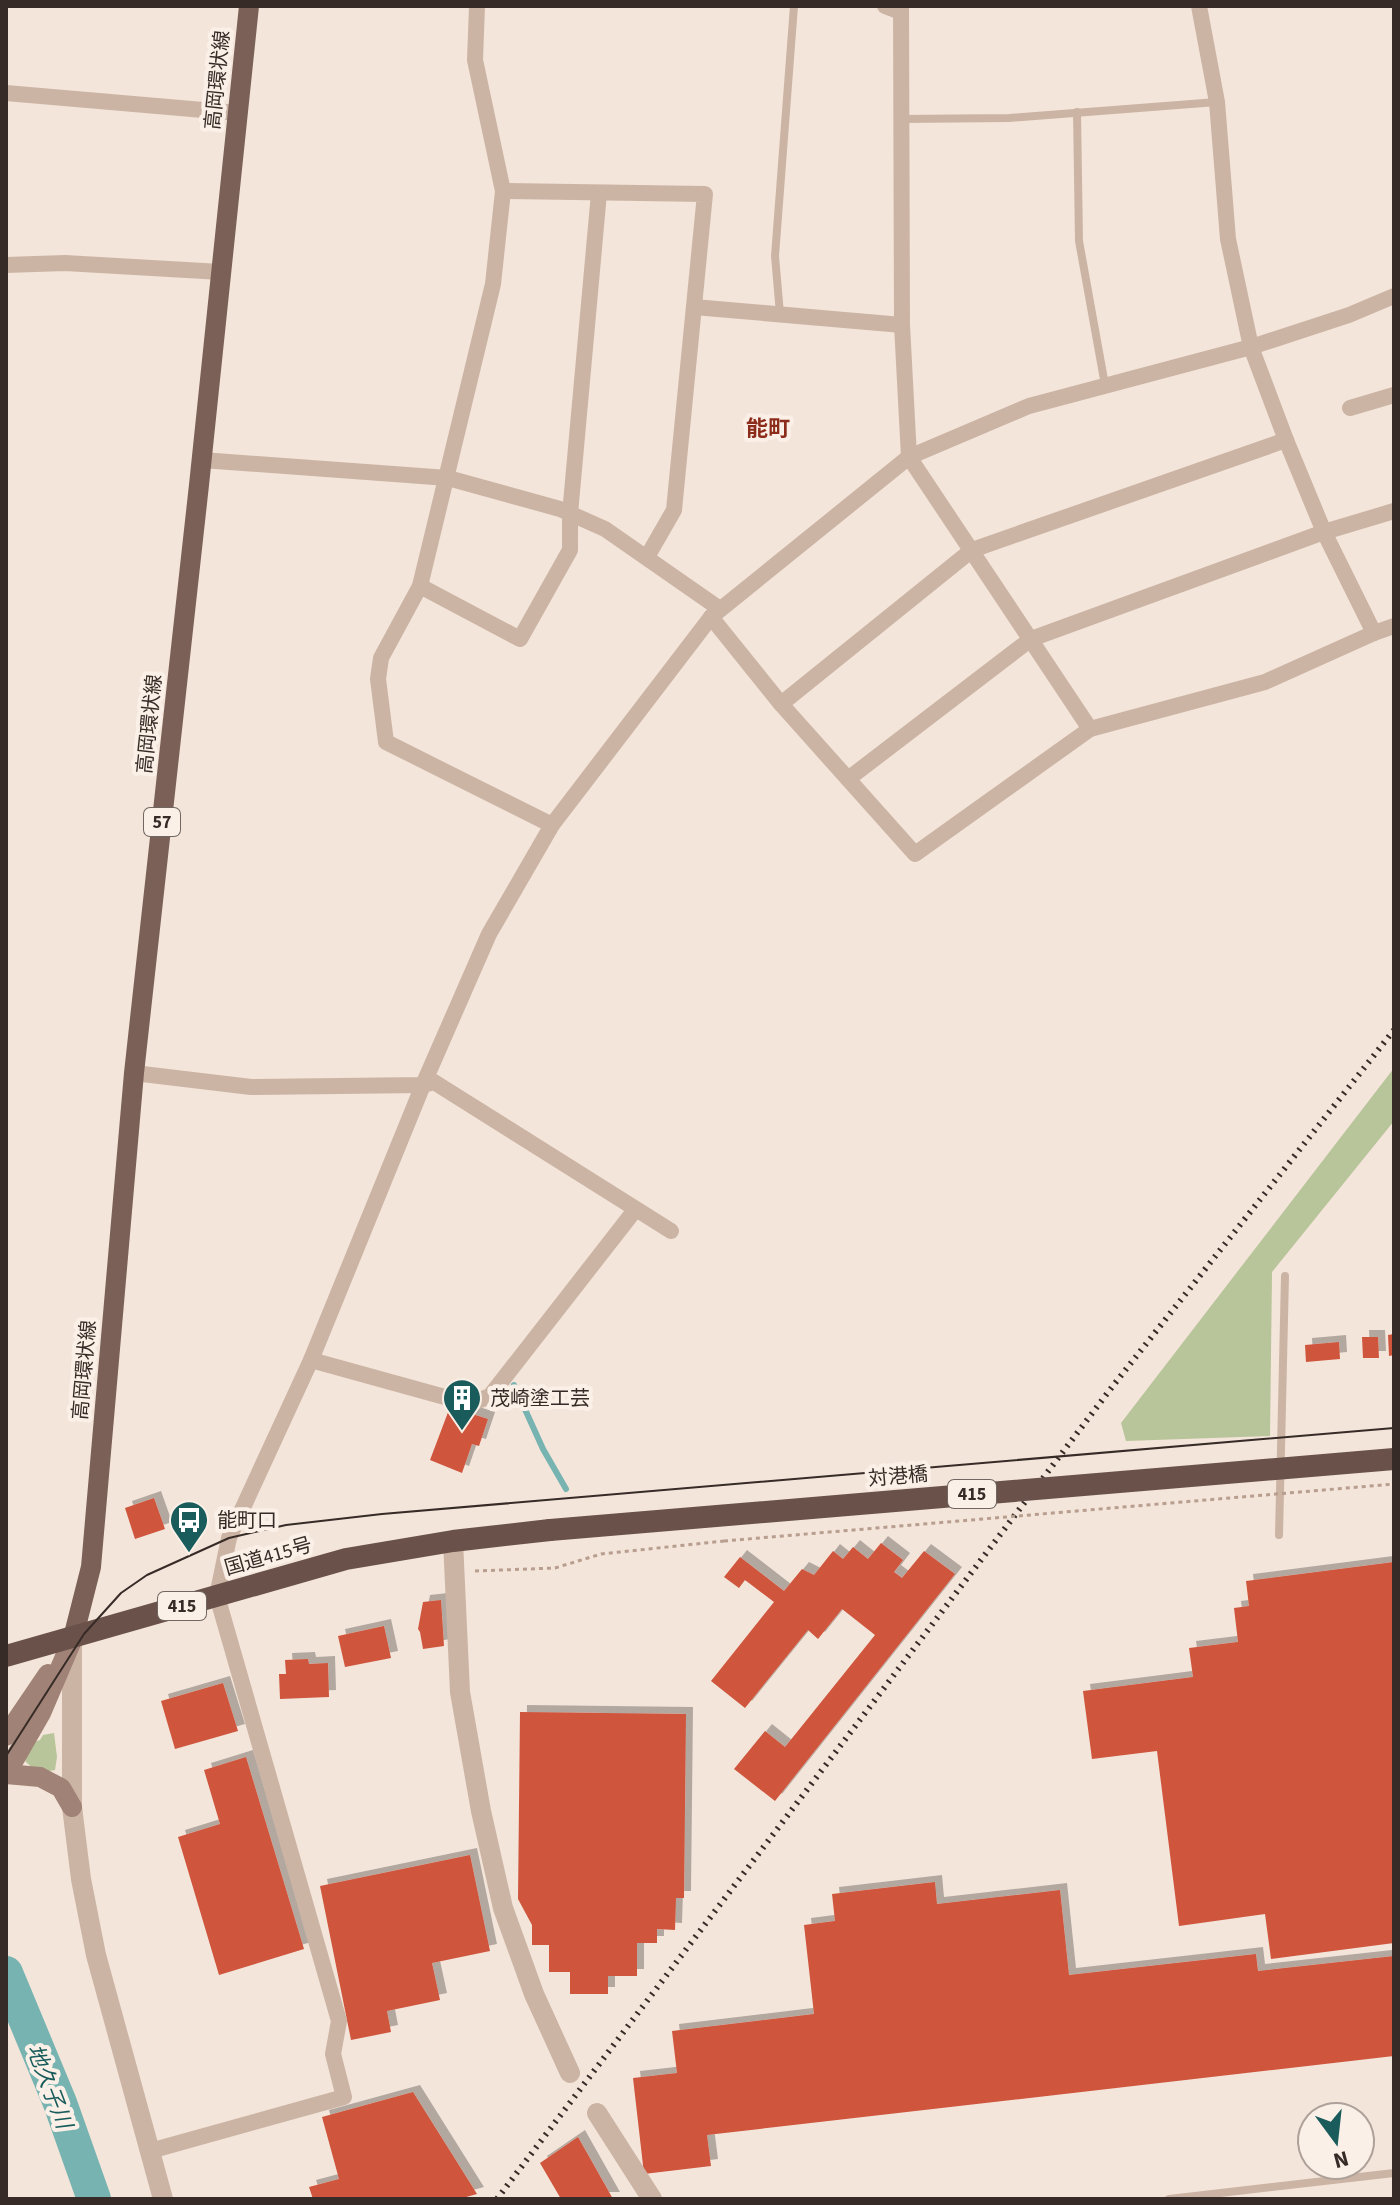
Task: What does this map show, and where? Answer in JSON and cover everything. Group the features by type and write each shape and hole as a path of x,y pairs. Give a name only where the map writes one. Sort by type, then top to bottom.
{"highway":[{"name":"対港橋","path":"550,1530 1394,1459"},
{"name":"国道415号","path":"6,1656 346,1559 453,1541 550,1530"}],"main road":[{"name":"高岡環状線","path":"73,1638 91,1567 134,1073 249,6"},
{"path":"6,1736 73,1638"},
{"path":"72,1807 61,1788 40,1777 6,1774 41,1713 73,1638"}],"street":[{"path":"477,6 475,60 503,191 493,284 420,586 381,658 378,679 386,742 552,825"},
{"path":"1199,6 1217,102 1228,239 1251,347 1324,532 1374,633"},
{"path":"896,8 901,119 902,325 909,457 1090,729"},
{"path":"6,93 238,113"},
{"path":"503,191 705,194 674,510 647,557"},
{"path":"420,586 520,639 570,550 570,514 599,193"},
{"path":"6,265 65,263 221,272"},
{"path":"150,2151 344,2097 333,2054 339,2021 217,1596 229,1538 311,1360 423,1085 489,934 552,825 716,613 909,457 1029,406 1251,347 1349,315 1394,296"},
{"path":"694,307 902,325"},
{"path":"1350,408 1394,395"},
{"path":"781,704 972,550 1286,440"},
{"path":"202,460 448,478 560,509 605,529 647,557 716,613 781,704 915,854 1090,729 1265,682 1394,626"},
{"path":"848,779 1031,639 1324,532 1394,511"},
{"path":"134,1073 251,1087 423,1085 434,1082 671,1231"},
{"path":"311,1360 470,1404 490,1396 635,1210"},
{"path":"453,1541 460,1692 487,1838 503,1908 534,1994 570,2073"},
{"path":"73,1638 72,1807 81,1879 96,1955 163,2199"},
{"path":"597,2113 652,2199"}],"lane":[{"path":"781,315 775,256 794,6"},
{"path":"901,119 1009,118 1217,102"},
{"path":"1077,112 1079,241 1106,386"},
{"path":"1279,1535 1285,1276"},
{"path":"1169,2199 1394,2173"}],"path":[{"path":"456,1572 555,1568 601,1554 724,1541 1394,1484"}],"green space":[{"path":"1394,1068 1394,1121 1272,1272 1270,1436 1126,1441 1121,1423"},
{"path":"54,1733 55,1770 43,1771 32,1767 25,1761 34,1742 43,1735"}],"building":[{"path":"1394,1334 1394,1355 1389,1356 1388,1335"},
{"path":"1362,1337 1378,1337 1379,1358 1363,1358"},
{"path":"1339,1342 1340,1359 1306,1362 1305,1345"},
{"name":"茂崎塗工芸","path":"450,1407 488,1419 479,1446 472,1444 462,1473 430,1460"},
{"path":"154,1498 165,1529 135,1539 125,1508"},
{"path":"881,1543 903,1560 894,1572 902,1578 924,1551 955,1574 775,1801 734,1769 765,1731 785,1747 875,1635 842,1609 818,1639 808,1630 745,1708 711,1681 774,1602 745,1580 739,1588 724,1577 740,1557 784,1591 802,1569 814,1575 833,1551 843,1559 853,1547 868,1559"},
{"path":"1394,1562 1394,1943 1271,1959 1265,1914 1179,1926 1157,1751 1092,1759 1083,1691 1193,1677 1189,1648 1238,1642 1234,1608 1249,1606 1246,1581"},
{"path":"441,1600 444,1646 423,1649 418,1629 423,1602"},
{"path":"384,1626 391,1658 345,1667 338,1636"},
{"path":"308,1659 309,1664 328,1663 329,1697 280,1699 279,1674 286,1674 285,1660"},
{"path":"223,1683 238,1731 175,1749 161,1701"},
{"path":"520,1712 686,1714 684,1898 676,1898 675,1930 657,1929 657,1943 637,1943 637,1976 608,1976 608,1994 570,1994 570,1972 549,1972 549,1945 532,1945 532,1925 518,1899"},
{"path":"246,1757 304,1949 219,1975 178,1837 220,1824 204,1770"},
{"path":"470,1855 490,1951 432,1963 440,2000 387,2011 391,2032 351,2040 320,1886"},
{"path":"935,1882 937,1904 1060,1890 1069,1975 1256,1954 1258,1971 1394,1956 1394,2056 707,2135 711,2166 644,2174 633,2078 677,2073 672,2031 814,2014 804,1925 835,1921 832,1894"},
{"path":"413,2092 477,2194 459,2199 313,2199 309,2187 339,2179 322,2117"},
{"path":"578,2137 613,2199 561,2199 540,2163"}],"waterway":[{"path":"514,1385 543,1449 566,1489"},
{"name":"地久子川","path":"6,1973 60,2103 94,2199"}],"tram line":[{"path":"6,1756 84,1634 121,1593 147,1575 229,1538 286,1525 382,1514 1394,1428"}],"railway":[{"path":"497,2199 1112,1387 1394,1030"}],"place":[{"name":"茂崎塗工芸","path":"462,1432"},
{"name":"能町口","path":"189,1554"}],"district":[{"name":"能町","path":"768,428"}]}
